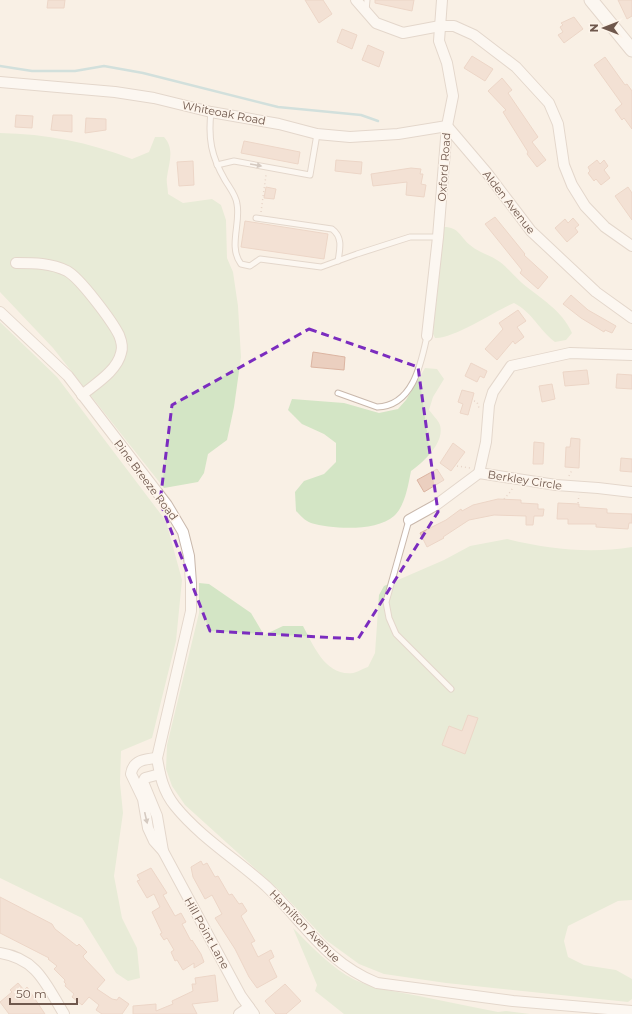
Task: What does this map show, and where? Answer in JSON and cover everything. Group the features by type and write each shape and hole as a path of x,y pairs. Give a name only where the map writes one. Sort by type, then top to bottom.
{"street":[{"path":"356,0 376,23 403,33 440,26 454,26 474,35 511,63 534,84 549,103 558,124 564,165 572,185 585,206 605,227 632,246"},
{"name":"Oxford Road","path":"427,336 438,237 447,126 453,96 447,63 439,41 442,0"},
{"path":"591,0 632,50"},
{"name":"Whiteoak Road","path":"0,82 115,92 154,98 211,112 279,124 318,134 350,137 398,134 447,126"},
{"name":"Alden Avenue","path":"447,126 487,173 531,231 596,292 632,318"},
{"path":"16,263 41,262 67,272 78,280 112,324 119,336 121,353 113,368 82,395"},
{"name":"Pine Breeze Road","path":"0,312 68,376 167,505 183,532 189,556 191,611 157,758"},
{"path":"476,472 485,449 489,405 493,392 511,366 570,352 632,355"},
{"name":"Berkley Circle","path":"409,520 436,505 476,472 556,485 632,492"},
{"name":"Hamilton Avenue","path":"157,758 161,783 174,805 191,823 266,887 329,954 365,978 377,983 513,1001 632,1011"},
{"name":"Hill Point Lane","path":"147,801 131,774 137,763 144,759 157,758"},
{"name":"Hill Point Lane","path":"160,774 148,776 145,778 144,782 147,801 156,835 163,851 251,1011"},
{"path":"0,953 24,961 36,969 64,1014"},
{"path":"238,1014 251,1011"}],"lane":[{"path":"366,13 367,0"},
{"path":"211,112 210,142 217,165 237,202 236,250 242,264 250,266 260,259 321,267 410,238 438,237"},
{"path":"217,165 234,161 310,175 318,134"},
{"path":"258,218 326,226 332,229 339,235 340,240 338,261"},
{"path":"338,393 377,406 384,406 399,400 407,392 414,380 427,336"},
{"path":"409,520 386,602 389,618 396,634 451,689"}],"path":[{"path":"258,218 268,167"},
{"path":"474,401 477,402 481,411"},
{"path":"457,466 476,472"},
{"path":"504,499 511,491 513,485"},
{"path":"578,503 579,493"}],"highlighted area":[{"path":"309,329 418,367 438,512 358,639 210,631 160,502 172,405"}],"green space":[{"path":"0,133 34,135 67,140 99,148 132,159 149,152 155,137 164,137 170,151 167,179 168,194 183,203 212,199 221,205 226,220 227,258 233,272 238,306 241,357 234,407 227,440 208,454 204,473 198,482 164,488 53,348 0,292"},
{"path":"444,227 453,229 474,248 500,262 522,283 557,311 568,325 572,333 566,340 555,342 521,307 514,303 453,334 435,338 433,334"},
{"path":"0,322 57,377 166,521 182,580 176,641 152,738 121,751 120,783 123,813 114,876 122,918 137,948 140,978 128,981 116,973 82,918 0,878"},
{"path":"425,368 437,369 444,379 433,397 429,410 439,423 441,432 432,451 411,471 406,495 398,512 386,521 376,525 354,528 330,527 311,523 305,519 296,511 295,492 304,481 324,474 336,462 336,443 324,434 302,424 288,410 292,399 344,403 379,413 398,409 406,400"},
{"path":"507,539 554,548 569,549 600,550 632,547 632,900 618,901 568,926 564,941 568,957 584,965 616,970 632,979 632,999 628,1002 446,983 384,974 359,964 326,940 280,891 185,805 172,786 166,769 167,745 199,613 199,583 209,584 251,613 264,635 283,626 303,626 316,650 328,665 343,673 353,673 368,667 375,653 379,595 384,586 444,560 470,546"},
{"path":"293,928 332,965 355,980 391,991 498,1012 506,1011 530,1014 344,1014 315,991 317,985"}],"building":[{"path":"48,0 65,0 64,8 47,8"},
{"path":"305,0 323,0 332,14 319,23"},
{"path":"375,0 414,0 412,11 375,3"},
{"path":"618,0 632,0 632,16 627,19"},
{"path":"574,17 583,29 564,43 558,35 563,32 560,27 563,25 561,23"},
{"path":"342,29 357,35 352,49 337,42"},
{"path":"368,45 384,52 379,67 362,60"},
{"path":"472,56 493,69 485,81 464,68"},
{"path":"605,57 625,85 627,84 632,91 632,129 624,118 622,120 615,110 622,104 594,65"},
{"path":"502,78 512,90 508,93 538,137 532,142 546,160 537,167 527,154 528,152 503,112 506,110 488,91"},
{"path":"16,115 33,116 32,128 15,127"},
{"path":"53,115 72,115 72,132 51,130"},
{"path":"86,118 106,119 106,130 85,133"},
{"path":"244,141 300,152 298,164 241,153"},
{"path":"336,160 362,162 361,174 335,171"},
{"path":"597,160 600,164 604,160 608,166 604,170 610,178 601,185 596,179 594,181 588,173 590,171 588,167"},
{"path":"193,161 194,185 179,186 177,162"},
{"path":"411,168 421,169 420,174 423,174 421,184 426,185 424,197 406,195 407,182 373,186 371,174"},
{"path":"266,187 276,189 274,199 264,198"},
{"path":"628,187 632,193 632,220 615,196"},
{"path":"495,217 525,254 524,255 548,277 538,289 520,273 522,270 485,224"},
{"path":"573,218 579,225 575,228 578,232 567,242 555,228 565,219 568,223"},
{"path":"245,221 328,234 324,259 241,247"},
{"path":"571,295 588,310 616,326 612,333 605,330 604,332 581,318 563,304"},
{"path":"518,310 526,321 517,327 524,337 515,344 513,341 497,360 485,349 503,329 499,323"},
{"path":"313,352 345,357 344,370 311,367"},
{"path":"471,363 487,371 484,378 480,376 477,382 465,376"},
{"path":"587,370 589,384 565,386 563,372"},
{"path":"617,374 632,375 632,389 616,388"},
{"path":"552,384 555,399 542,402 539,386"},
{"path":"462,390 474,393 468,415 460,413 463,404 458,402"},
{"path":"571,438 580,439 579,468 565,467 566,447 570,447"},
{"path":"534,442 544,443 543,464 533,464"},
{"path":"453,443 465,452 451,471 440,463"},
{"path":"621,458 632,459 632,472 620,471"},
{"path":"437,469 444,480 424,492 417,480"},
{"path":"498,499 521,500 521,503 538,504 538,509 544,509 543,516 534,516 533,525 526,525 526,516 494,515 469,520 443,537 444,538 427,547 420,533 446,520 461,509 462,511 473,505"},
{"path":"558,503 579,504 579,507 607,509 607,513 632,514 632,523 629,523 628,529 596,527 596,524 568,524 568,519 557,519"},
{"path":"468,715 478,718 465,754 442,745 449,726 462,731"},
{"path":"201,861 203,865 207,863 215,877 218,876 229,895 232,894 239,904 242,903 247,911 241,916 255,941 251,943 258,957 271,950 274,957 269,960 277,977 257,988 249,977 235,949 215,918 222,914 212,895 205,899 193,877 191,867"},
{"path":"151,868 167,893 163,895 175,916 181,913 186,922 182,924 191,941 192,940 201,954 204,962 194,968 194,963 183,970 177,960 175,961 171,952 174,950 167,938 164,940 160,934 162,933 152,912 160,907 154,894 147,898 137,881 140,880 137,875"},
{"path":"0,897 52,924 55,929 77,946 79,944 87,952 83,956 84,958 105,980 97,989 112,999 117,1000 119,997 129,1004 122,1014 102,1014 96,1010 99,1005 89,997 82,1005 72,997 74,994 65,986 65,980 54,969 57,966 48,959 49,958 0,933"},
{"path":"215,975 218,1001 192,1004 197,1014 133,1014 133,1006 156,1004 156,1011 173,1004 172,1001 193,991 192,984 196,984 195,978"},
{"path":"18,983 24,990 27,987 45,1014 9,1014 0,1002 12,992 10,990"},
{"path":"285,984 301,1001 286,1014 276,1014 265,1001"}],"waterway":[{"path":"0,66 32,71 75,71 104,66 143,73 278,107 361,115 378,121"}]}
